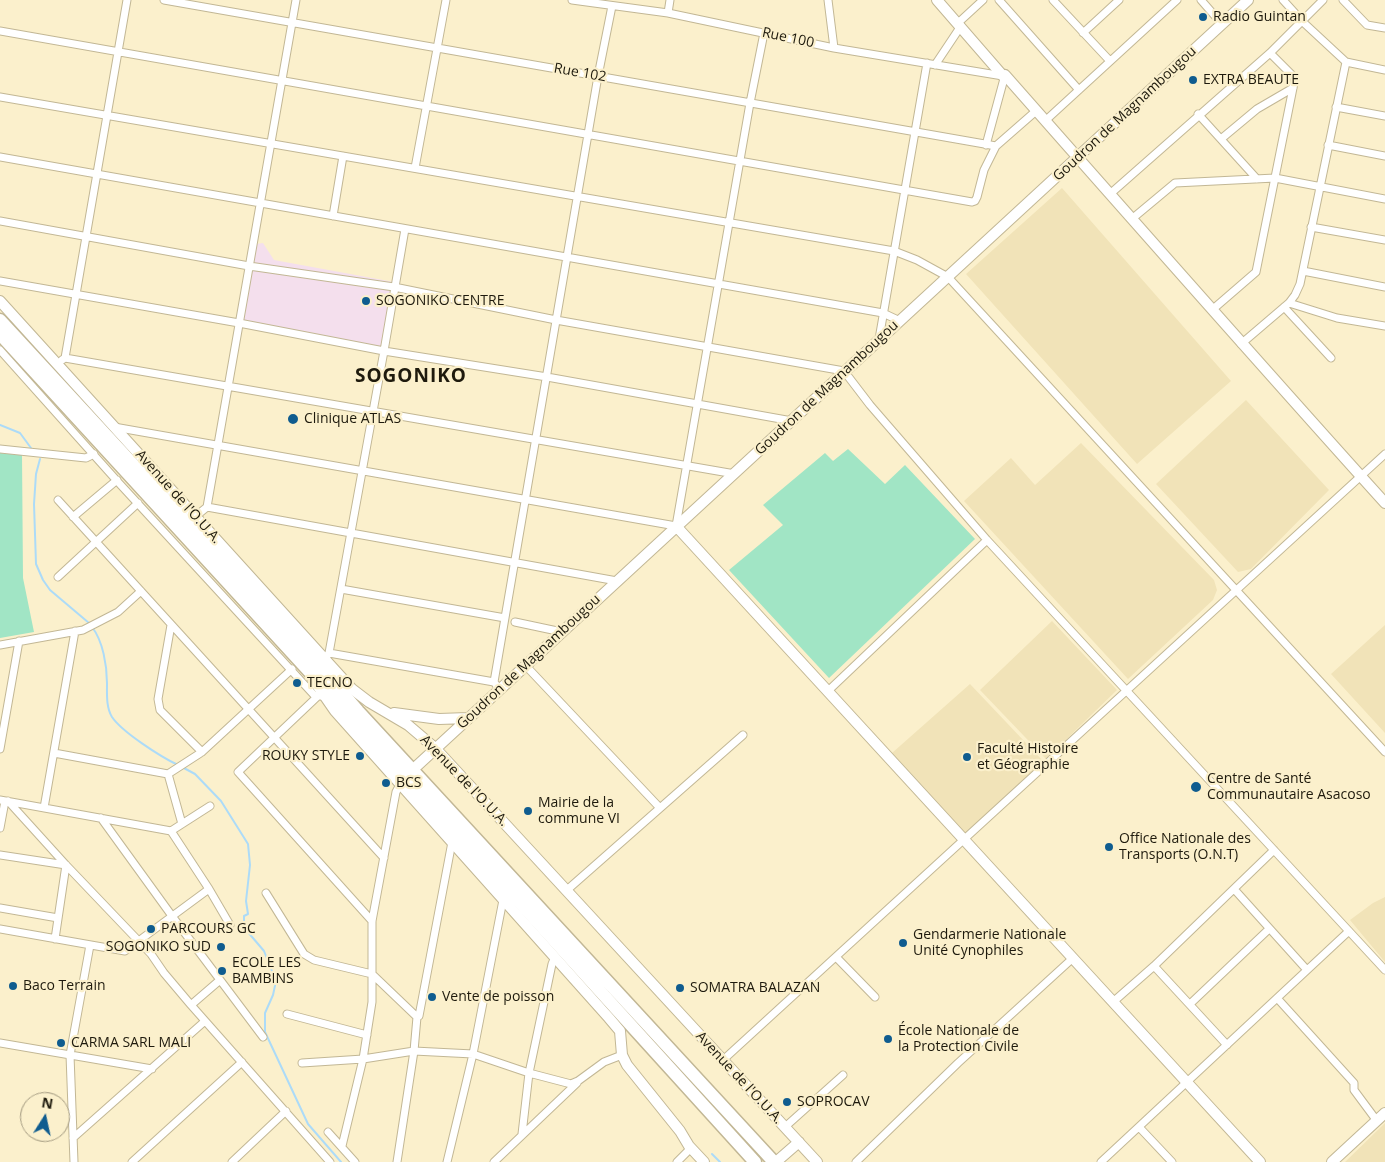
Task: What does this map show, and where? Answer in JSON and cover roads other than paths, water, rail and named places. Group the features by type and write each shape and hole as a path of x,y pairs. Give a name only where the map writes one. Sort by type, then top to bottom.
{"highway":[{"name":"Avenue de l'O.U.A.","path":"0,320 321,663 406,776 755,1162"},
{"name":"Avenue de l'O.U.A.","path":"0,334 321,663"},
{"name":"Avenue de l'O.U.A.","path":"406,776 775,1162"}],"street":[{"path":"127,0 76,294 61,361 228,386 735,474"},
{"name":"Rue 102","path":"164,0 996,146"},
{"path":"196,516 207,507 296,0"},
{"path":"415,168 446,0"},
{"name":"Rue 100","path":"572,0 668,13 834,48 1004,76"},
{"path":"668,13 670,0"},
{"path":"828,0 834,48"},
{"path":"937,0 1385,503"},
{"path":"935,65 959,24 983,0"},
{"path":"999,0 1079,90"},
{"path":"1054,0 1110,61"},
{"path":"1083,33 1119,0"},
{"path":"1045,121 1177,0"},
{"path":"1201,0 1222,24"},
{"name":"Goudron de Magnambougou","path":"406,776 468,718 497,686 526,666 1248,0"},
{"path":"1283,0 1301,20 1346,62 1385,70"},
{"path":"1110,194 1198,114 1270,53 1323,0"},
{"path":"1343,0 1367,24 1385,28"},
{"path":"321,663 497,686 505,618 610,4"},
{"path":"0,31 972,202 977,197 984,170 996,146 1036,111"},
{"path":"676,526 764,33"},
{"path":"1212,310 1256,272 1295,78 1270,53"},
{"path":"1242,344 1295,295 1303,271 1346,62"},
{"path":"879,340 927,63"},
{"path":"986,145 1004,76"},
{"path":"1221,139 1257,109 1293,88"},
{"path":"0,97 894,250 917,260 948,277 1385,752"},
{"path":"1336,107 1385,116"},
{"path":"1198,114 1257,178"},
{"path":"1328,145 1385,156"},
{"path":"333,216 343,156"},
{"path":"0,157 883,313 900,320"},
{"path":"1133,218 1175,183 1275,178 1385,199"},
{"path":"0,221 249,266 394,287 556,320 844,371 870,405 987,540 1385,970"},
{"path":"1311,226 1385,240"},
{"path":"372,921 238,772 321,696 321,663 341,589 404,228"},
{"path":"1303,271 1385,287"},
{"path":"0,281 239,323 384,351 546,377 792,421"},
{"name":"Avenue de l'O.U.A.","path":"0,301 61,361 114,427 196,516 321,663 369,702 408,724 435,748 817,1162"},
{"path":"1286,305 1337,318 1385,326"},
{"path":"1286,305 1331,358"},
{"name":"Avenue de l'O.U.A.","path":"0,350 314,695 321,696 406,776 452,842 620,1031 622,1055 627,1065 704,1162"},
{"path":"114,427 676,526 1260,1162"},
{"path":"0,449 86,458 94,454"},
{"path":"723,1060 1385,454"},
{"path":"73,517 117,480"},
{"path":"58,500 384,858"},
{"path":"58,577 138,502"},
{"path":"207,507 617,581"},
{"path":"828,691 987,540"},
{"path":"341,589 505,618"},
{"path":"0,645 83,630 118,612 141,591"},
{"path":"515,622 562,632"},
{"path":"171,625 158,706 202,752"},
{"path":"44,808 75,631"},
{"path":"0,745 19,641"},
{"path":"526,666 660,808"},
{"path":"54,753 168,774 202,752 292,669"},
{"path":"388,712 439,719 468,718"},
{"path":"567,890 743,735"},
{"path":"168,774 182,824"},
{"path":"342,1146 363,1059 372,1002 372,921 396,792 406,776"},
{"path":"4,800 171,831 210,806"},
{"path":"0,828 4,800"},
{"path":"4,800 139,941 191,1005 330,1162"},
{"path":"100,818 263,1037"},
{"path":"171,831 230,925"},
{"path":"397,1162 414,1051 417,1017 452,842"},
{"path":"1113,1002 1154,966 1274,850"},
{"path":"0,855 66,865"},
{"path":"55,938 66,865"},
{"path":"0,929 125,951 209,889"},
{"path":"1234,889 1308,970"},
{"path":"266,893 304,954 314,960 372,974 417,1017"},
{"path":"447,1162 473,1054 504,900"},
{"path":"0,908 58,918"},
{"path":"1190,1004 1270,929"},
{"path":"1101,1162 1349,932"},
{"path":"74,1162 70,1056 90,944"},
{"path":"522,1134 530,1073 555,957"},
{"path":"836,957 874,997"},
{"path":"856,1162 958,1063 1073,958"},
{"path":"1154,966 1227,1045"},
{"path":"191,1005 220,980"},
{"path":"1277,998 1354,1083 1354,1090 1376,1120"},
{"path":"287,1014 367,1035"},
{"path":"73,1138 205,1021"},
{"path":"0,1043 152,1069"},
{"path":"302,1063 363,1059 414,1051 473,1054 570,1084 578,1081"},
{"path":"494,1162 578,1081 604,1062 622,1055"},
{"path":"132,1162 242,1062"},
{"path":"785,1127 843,1075"},
{"path":"232,1162 286,1111"},
{"path":"1332,1162 1385,1113"},
{"path":"1139,1127 1167,1160"},
{"path":"328,1132 355,1162"},
{"path":"775,1162 799,1142"},
{"path":"677,1162 691,1148"}],"waterway":[{"path":"0,425 20,433 31,448"},
{"path":"40,459 36,474 34,504 36,564 50,590 89,623"},
{"path":"92,627 99,639 104,654 108,705 112,717 133,737 178,765"},
{"path":"182,767 195,774 221,801 248,844 250,865 246,901 248,914 244,916 244,925 264,951 276,981 273,995 265,1013 265,1032 308,1124 341,1162"},
{"path":"712,1154 720,1162"}],"place":[{"name":"Radio Guintan","path":"1203,17"},
{"name":"EXTRA BEAUTE","path":"1193,80"},
{"name":"SOGONIKO CENTRE","path":"366,301"},
{"name":"Clinique ATLAS","path":"293,419"},
{"name":"TECNO","path":"297,683"},
{"name":"ROUKY STYLE","path":"360,756"},
{"name":"Faculté Histoire et Géographie","path":"967,757"},
{"name":"BCS","path":"386,783"},
{"name":"Centre de Santé Communautaire Asacoso","path":"1196,787"},
{"name":"Mairie de la commune VI","path":"528,811"},
{"name":"Office Nationale des Transports (O.N.T)","path":"1109,847"},
{"name":"PARCOURS GC","path":"151,929"},
{"name":"Gendarmerie Nationale Unité Cynophiles","path":"903,943"},
{"name":"SOGONIKO SUD","path":"221,947"},
{"name":"ECOLE LES BAMBINS","path":"222,971"},
{"name":"Baco Terrain","path":"13,986"},
{"name":"SOMATRA BALAZAN","path":"680,988"},
{"name":"Vente de poisson","path":"432,997"},
{"name":"École Nationale de la Protection Civile","path":"888,1039"},
{"name":"CARMA SARL MALI","path":"61,1043"},
{"name":"SOPROCAV","path":"787,1102"}],"district":[{"name":"SOGONIKO","path":"411,377"}]}
